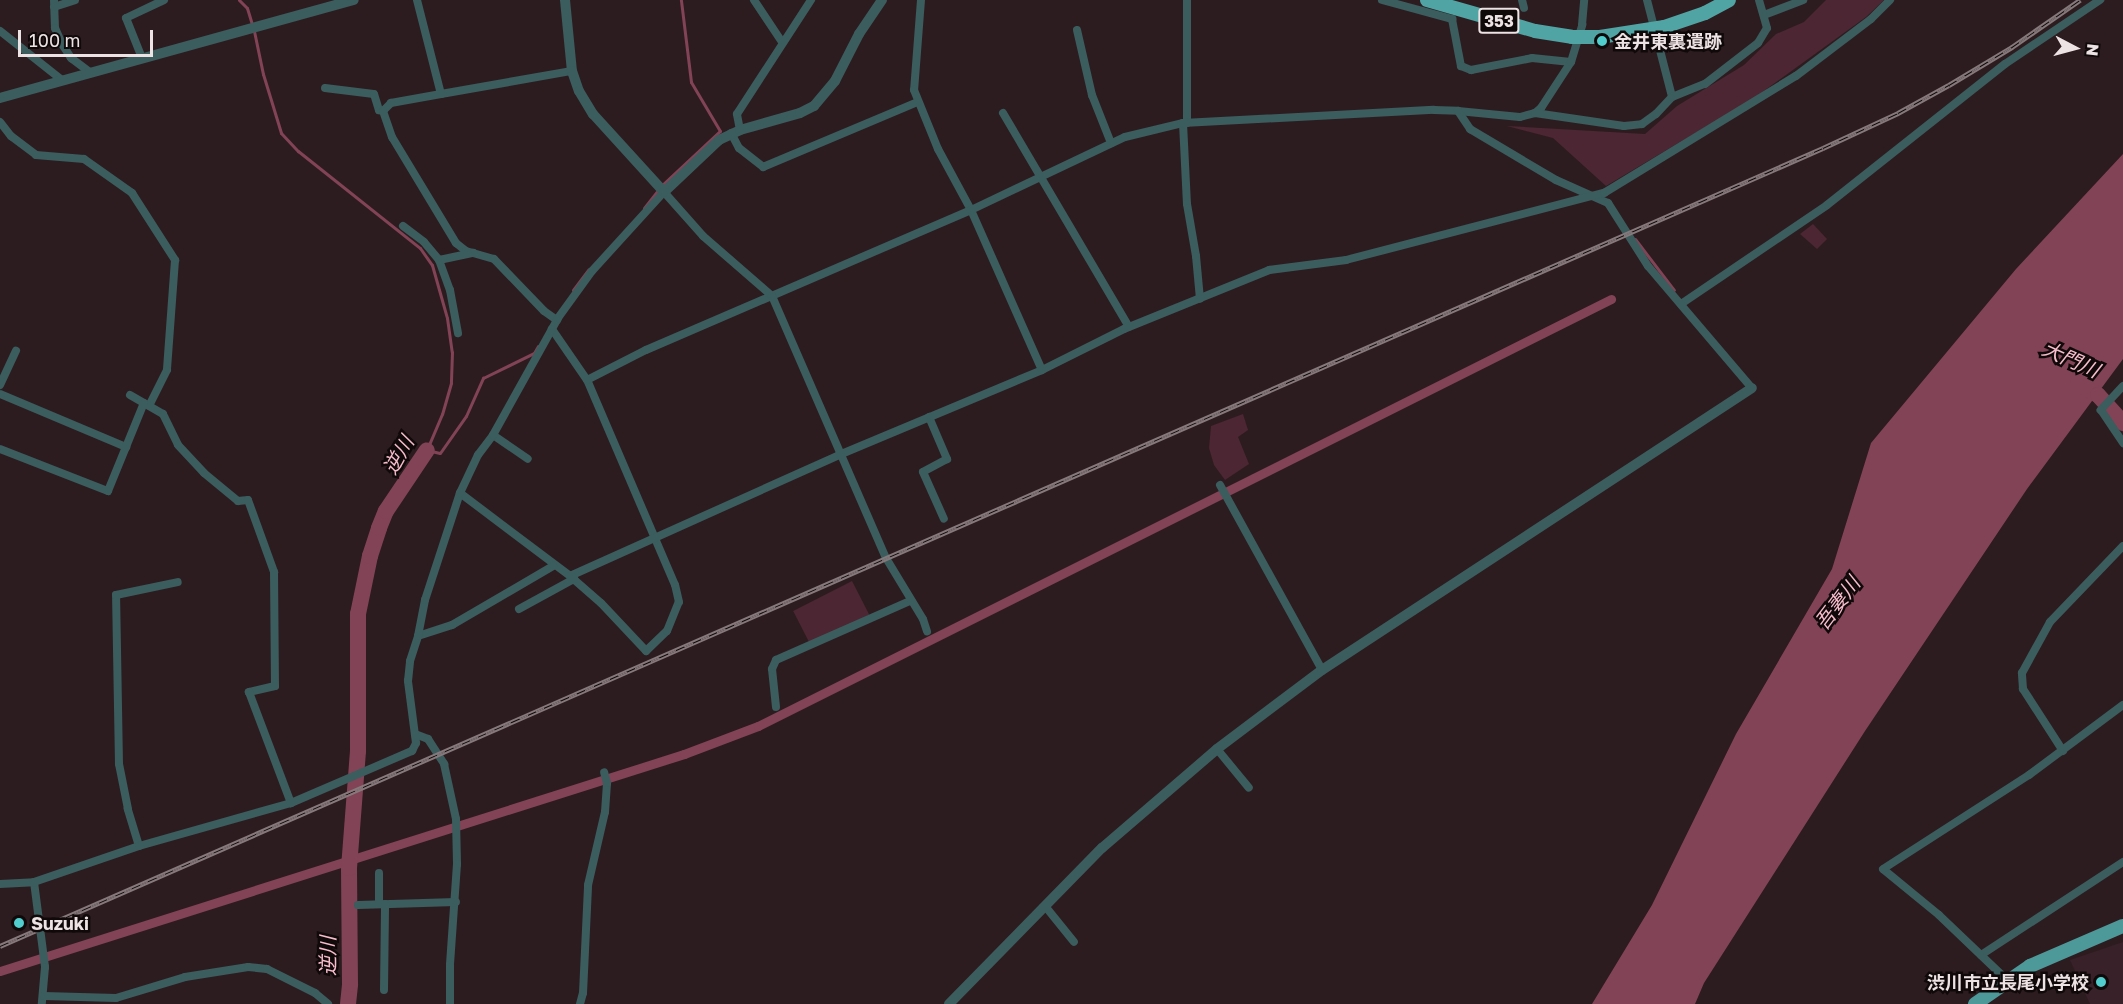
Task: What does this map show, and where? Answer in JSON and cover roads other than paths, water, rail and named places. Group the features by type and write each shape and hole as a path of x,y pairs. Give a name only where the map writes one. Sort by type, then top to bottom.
{"highway":[{"name":"353","path":"1427,0 1526,29 1620,35 1664,27 1705,13 1729,0"},
{"name":"353","path":"1454,0 1573,33 1642,24 1678,15 1713,0"}],"main road":[{"path":"1975,1004 2007,980 2064,950 2123,926"}],"street":[{"path":"75,0 54,4 55,28 62,45 71,58 91,73"},
{"path":"142,58 126,18 164,0"},
{"path":"0,98 354,0"},
{"path":"417,0 441,94"},
{"path":"565,0 572,71 579,92 593,114 703,236 772,296 886,558 923,620 927,631"},
{"path":"754,0 782,42"},
{"path":"811,0 737,114 736,131 739,148 763,167 918,102"},
{"path":"0,884 34,882 139,846 291,803 350,777 366,773 412,751 415,734 408,681 410,661 425,600 460,493 478,455 493,435 552,329 555,318 662,189 696,160 736,131 800,114 814,106 835,81 860,34 882,0"},
{"path":"921,0 914,76 918,102 938,149 971,210 1042,370"},
{"path":"1187,0 1185,123 1187,204 1196,256 1200,299"},
{"path":"1382,0 1452,18 1461,66 1471,70 1533,58 1570,62"},
{"path":"1535,113 1570,62 1585,12 1584,0"},
{"path":"1647,0 1672,97"},
{"path":"587,380 646,350 971,210 1111,143 1185,123 1458,111 1520,117 1535,113 1633,126 1642,124 1656,114 1672,97 1705,84 1758,43 1766,33 1759,0"},
{"path":"1764,15 1803,0"},
{"path":"519,609 572,578 656,537 839,454 1042,370 1129,327 1269,270 1346,260 1595,196 1620,184 1796,76 1871,19 1890,0"},
{"path":"1681,304 1827,205 2005,64 2100,0"},
{"path":"1077,30 1092,95 1111,143"},
{"path":"0,31 63,81"},
{"path":"383,111 391,103 572,71"},
{"path":"325,88 374,94 392,137 456,243 474,253 494,259 555,318"},
{"path":"949,1004 1102,848 1217,749 1322,670 1752,388 1648,266 1613,209 1595,196 1556,180 1470,129 1458,111"},
{"path":"1003,113 1129,327"},
{"path":"0,122 11,136 36,155 84,159 132,194 175,260 167,370 126,447 108,491 0,449"},
{"path":"403,226 424,242 439,260 450,290 458,333"},
{"path":"439,260 474,253"},
{"path":"460,493 553,566 572,578 601,603 646,651 667,631 679,602 679,595 587,380 552,329"},
{"path":"0,386 16,351"},
{"path":"2123,386 2101,410 2123,443"},
{"path":"0,394 126,447"},
{"path":"130,396 163,414 178,445 204,473 238,501 248,500 274,572 275,686 249,692 291,803"},
{"path":"929,417 951,470"},
{"path":"493,435 528,459"},
{"path":"944,519 922,472 947,459"},
{"path":"1220,485 1322,670"},
{"path":"2063,751 2023,689 2022,673 2050,622 2123,546"},
{"path":"418,636 452,625 553,566"},
{"path":"139,846 128,809 119,764 116,596 178,582"},
{"path":"776,707 772,669 776,660 910,601"},
{"path":"2007,980 1939,915 1883,869 2063,751 2123,705"},
{"path":"415,734 428,739 444,764 456,819 456,902 450,965 450,1004"},
{"path":"1217,749 1249,788"},
{"path":"580,1004 583,993 588,885 605,812 605,777"},
{"path":"1981,955 2123,862"},
{"path":"379,873 384,990"},
{"path":"34,882 41,952 45,967 43,1000 116,998 185,977 248,967 267,969 315,993 328,1004"},
{"path":"358,905 456,902"},
{"path":"1045,906 1074,942"},
{"path":"312,1004 315,993"}],"water":[{"name":"吾妻川","path":"2123,154 2123,359 2027,489 1865,731 1704,983 1695,1004 1592,1004 1652,905 1736,734 1832,569 1871,443 2016,269"}],"waterway":[{"name":"逆川","path":"239,0 247,8 252,24"},
{"path":"662,185 720,131 691,82 681,0"},
{"name":"逆川","path":"254,31 263,74 281,133 298,151 420,248 432,265 447,318 452,352 451,383 442,414 427,450 440,453 466,416 483,378 534,353 538,346"},
{"path":"644,208 658,190"},
{"path":"1635,239 1674,290"},
{"path":"573,290 589,269"},
{"path":"0,971 684,754 758,726 1611,299"},
{"name":"大門川","path":"2078,383 2098,395 2123,423"},
{"name":"逆川","path":"348,1004 350,984 349,868 358,751 358,614 370,556 386,511 427,450"}],"railway":[{"path":"0,946 1823,148 1898,113 1949,85 2012,47 2080,0"}],"place":[{"name":"金井東裏遺跡","path":"1602,41"},
{"name":"Suzuki","path":"19,923"},
{"name":"渋川市立長尾小学校","path":"2101,982"}]}
